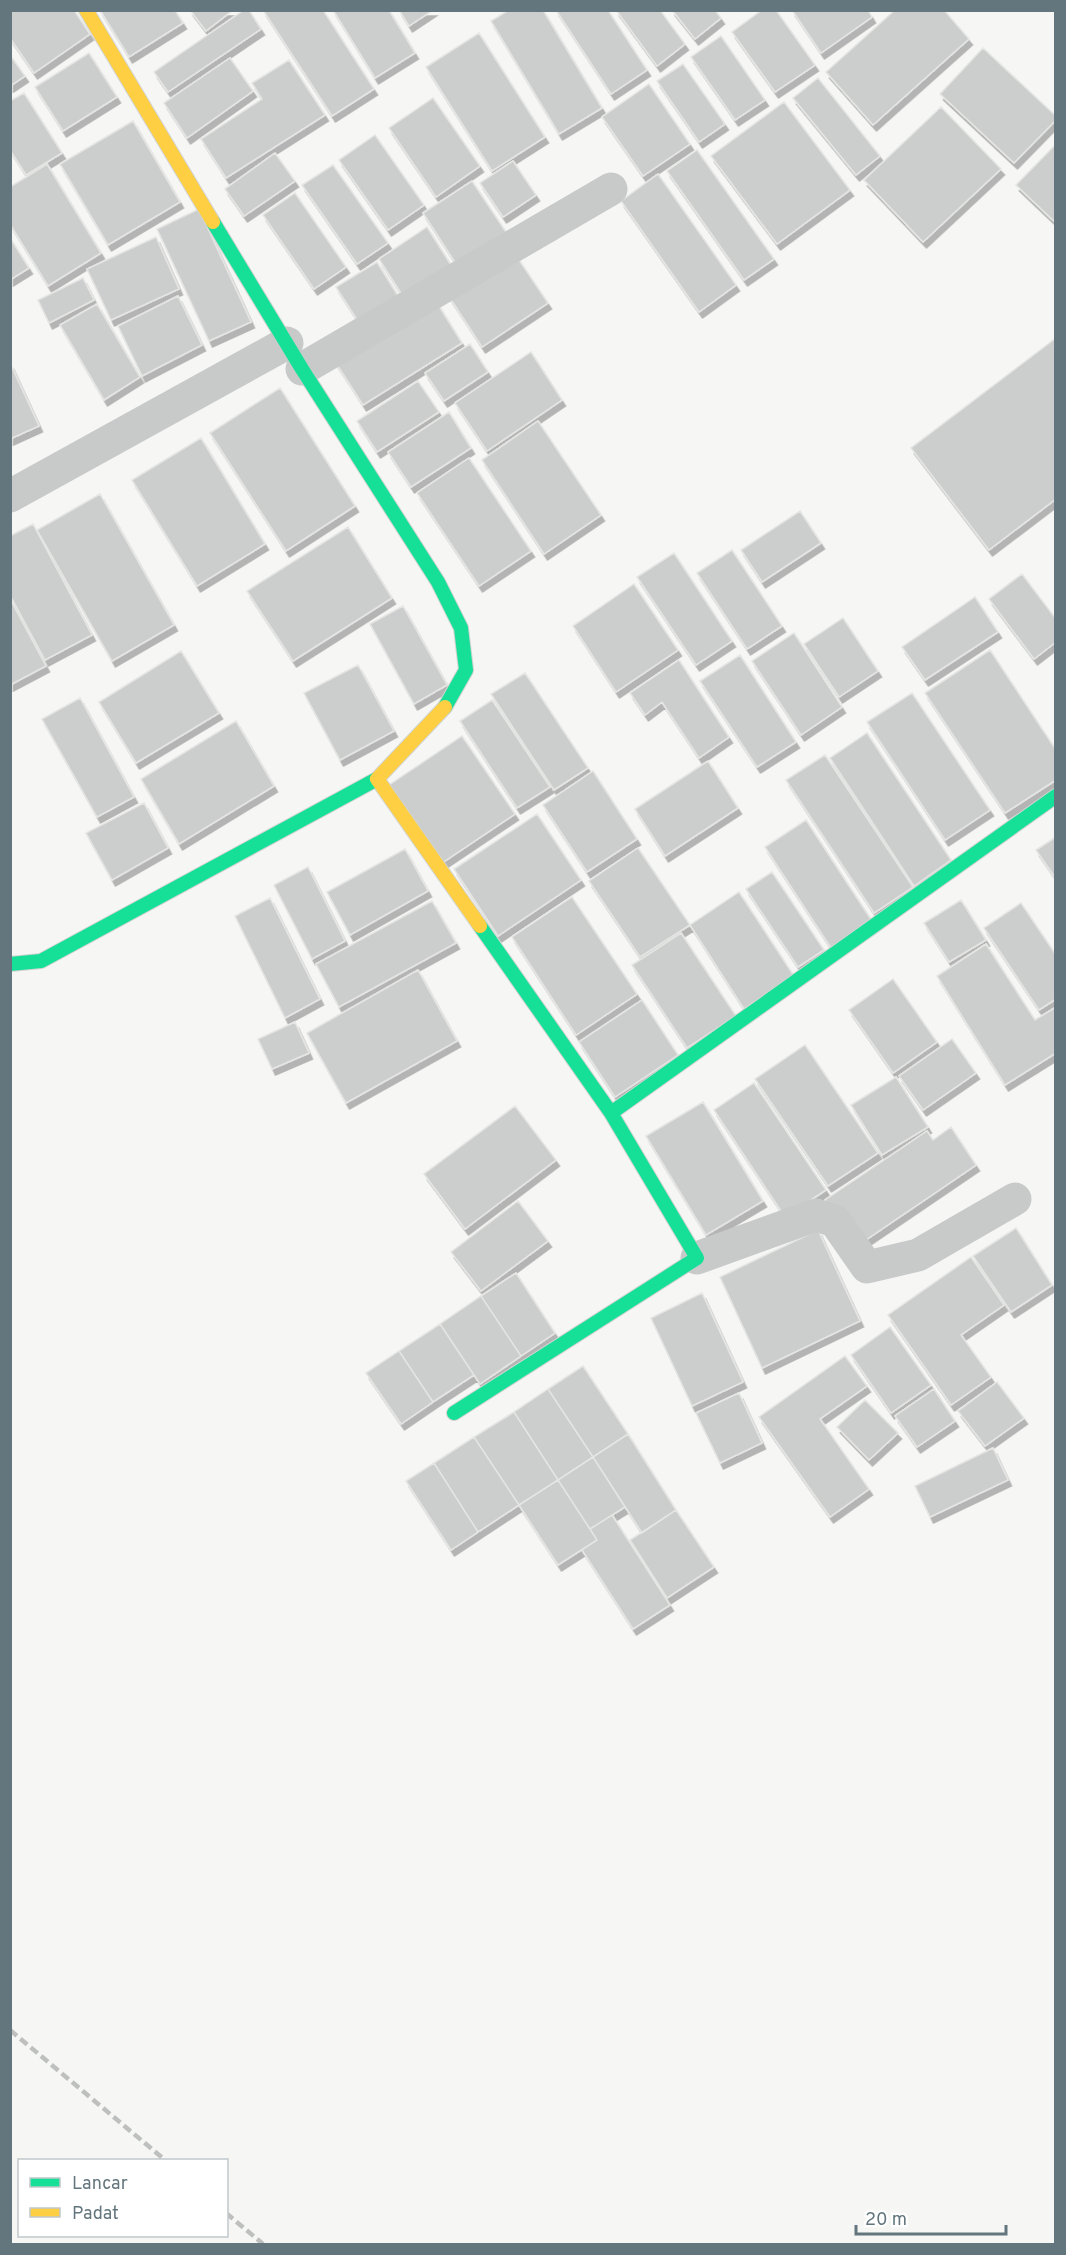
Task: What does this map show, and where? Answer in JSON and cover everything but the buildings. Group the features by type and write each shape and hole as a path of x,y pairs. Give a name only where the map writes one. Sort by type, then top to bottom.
{"street":[{"path":"10,964 41,961 377,780 447,704 466,670 461,628 438,582 295,356 86,10"},
{"path":"10,496 295,356 611,189"},
{"path":"377,780 611,1113 697,1258"},
{"path":"611,1113 1056,796"},
{"path":"454,1413 697,1258 816,1215 834,1221 867,1267 918,1255 1015,1199"}],"railway":[{"path":"10,2030 164,2159"},
{"path":"228,2215 263,2244"}],"traffic: fast":[{"path":"213,222 302,369 438,582 461,628 466,670 445,707"},
{"path":"10,964 41,961 377,779"},
{"path":"611,1113 1056,796"},
{"path":"454,1413 697,1258 611,1113 480,926"}],"traffic: slow":[{"path":"86,10 213,222"},
{"path":"445,707 377,779 480,926"}]}
